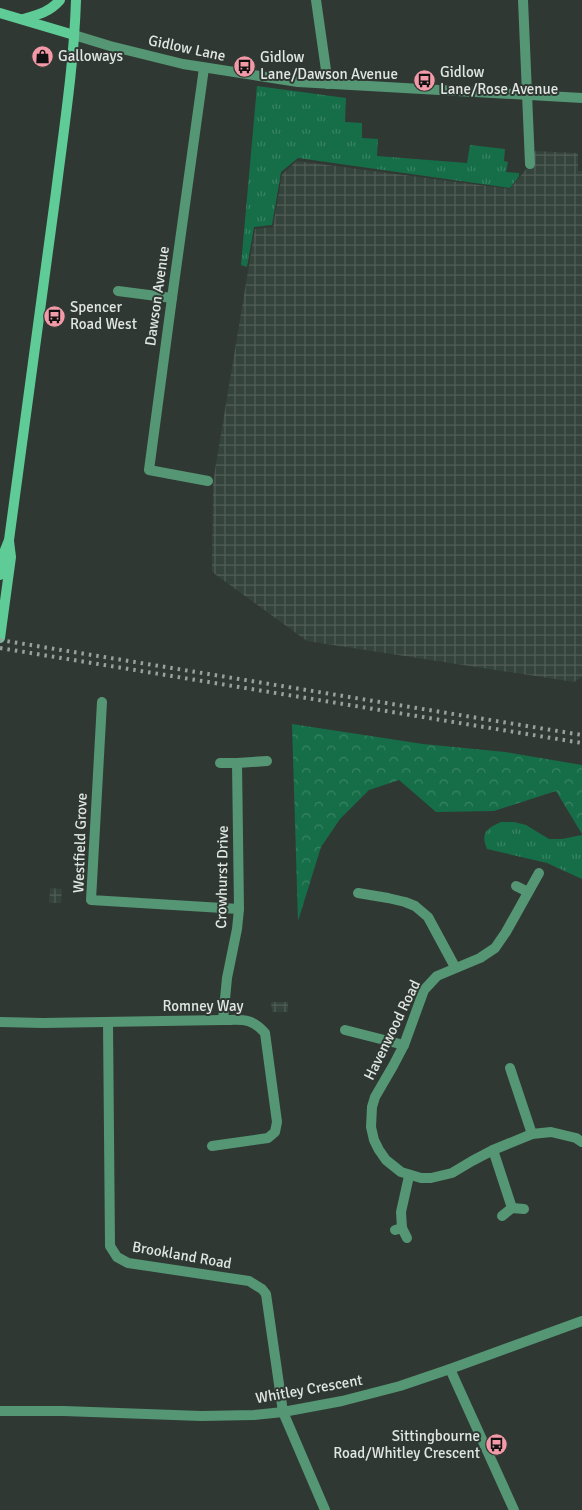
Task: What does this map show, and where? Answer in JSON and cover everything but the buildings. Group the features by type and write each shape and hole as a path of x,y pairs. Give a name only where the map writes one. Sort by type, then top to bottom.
{"street":[{"path":"22,19 45,12 60,0"},
{"path":"0,575 3,555 9,540 45,280 74,35 76,0"},
{"path":"316,0 328,84"},
{"path":"523,0 530,164"},
{"name":"Gidlow Lane","path":"0,13 110,46 204,68 298,82 582,98"},
{"name":"Dawson Avenue","path":"204,68 149,470 208,481"},
{"path":"118,291 172,298"},
{"path":"0,638 11,557 9,540"},
{"name":"Westfield Grove","path":"102,702 91,900 239,909"},
{"path":"220,763 237,764 267,761"},
{"name":"Crowhurst Drive","path":"223,1020 227,978 239,909 237,764"},
{"name":"Havenwood Road","path":"409,1176 386,1160 374,1140 371,1127 372,1107 375,1097 404,1045 424,990 437,976 480,958 495,948 539,873"},
{"path":"374,896 375,884"},
{"path":"516,886 528,892"},
{"path":"358,894 405,902 415,906 428,917 455,967"},
{"name":"Romney Way","path":"0,1022 247,1020 257,1024 264,1033 277,1122 275,1132 268,1138 212,1146"},
{"name":"Brookland Road","path":"108,1022 110,1246 117,1257 128,1263 249,1281 262,1289 266,1294 283,1412 326,1510"},
{"path":"345,1030 404,1045"},
{"path":"510,1068 532,1134"},
{"path":"407,1238 398,1229 409,1176 421,1178 452,1173 472,1160 532,1134 550,1132 576,1138 582,1142"},
{"path":"493,1150 512,1208"},
{"path":"502,1216 512,1208 524,1208"},
{"name":"Whitley Crescent","path":"0,1411 64,1411 201,1416 254,1415 283,1412 367,1395 400,1386 582,1321"},
{"path":"450,1369 514,1510"}],"shaded area":[{"path":"535,151 578,153 578,171 582,171 582,677 574,682 307,641 212,572 213,485 255,229 273,227 282,174 297,161 510,189 530,164"},
{"path":"50,888 62,889 61,903 49,903"},
{"path":"271,1002 288,1002 288,1012 272,1012"}],"green space":[{"path":"257,86 346,98 345,122 362,123 362,138 378,139 377,156 467,163 470,145 505,149 504,161 508,162 506,172 519,173 519,176 510,188 298,158 281,172 272,225 254,227 247,267 241,265"},
{"path":"292,724 423,744 505,752 582,765 582,834 556,791 494,811 436,812 399,780 369,790 340,819 321,847 298,921"},
{"path":"501,822 514,822 526,825 549,839 562,839 582,835 582,879 547,863 487,849 484,839 486,832 492,826"}],"railway":[{"path":"0,640 582,735"},
{"path":"0,648 582,743"}],"place":[{"name":"Galloways","path":"42,56"},
{"name":"Gidlow Lane/Dawson Avenue","path":"244,66"},
{"name":"Gidlow Lane/Rose Avenue","path":"424,81"},
{"name":"Spencer Road West","path":"54,316"},
{"name":"Sittingbourne Road/Whitley Crescent","path":"496,1445"}]}
